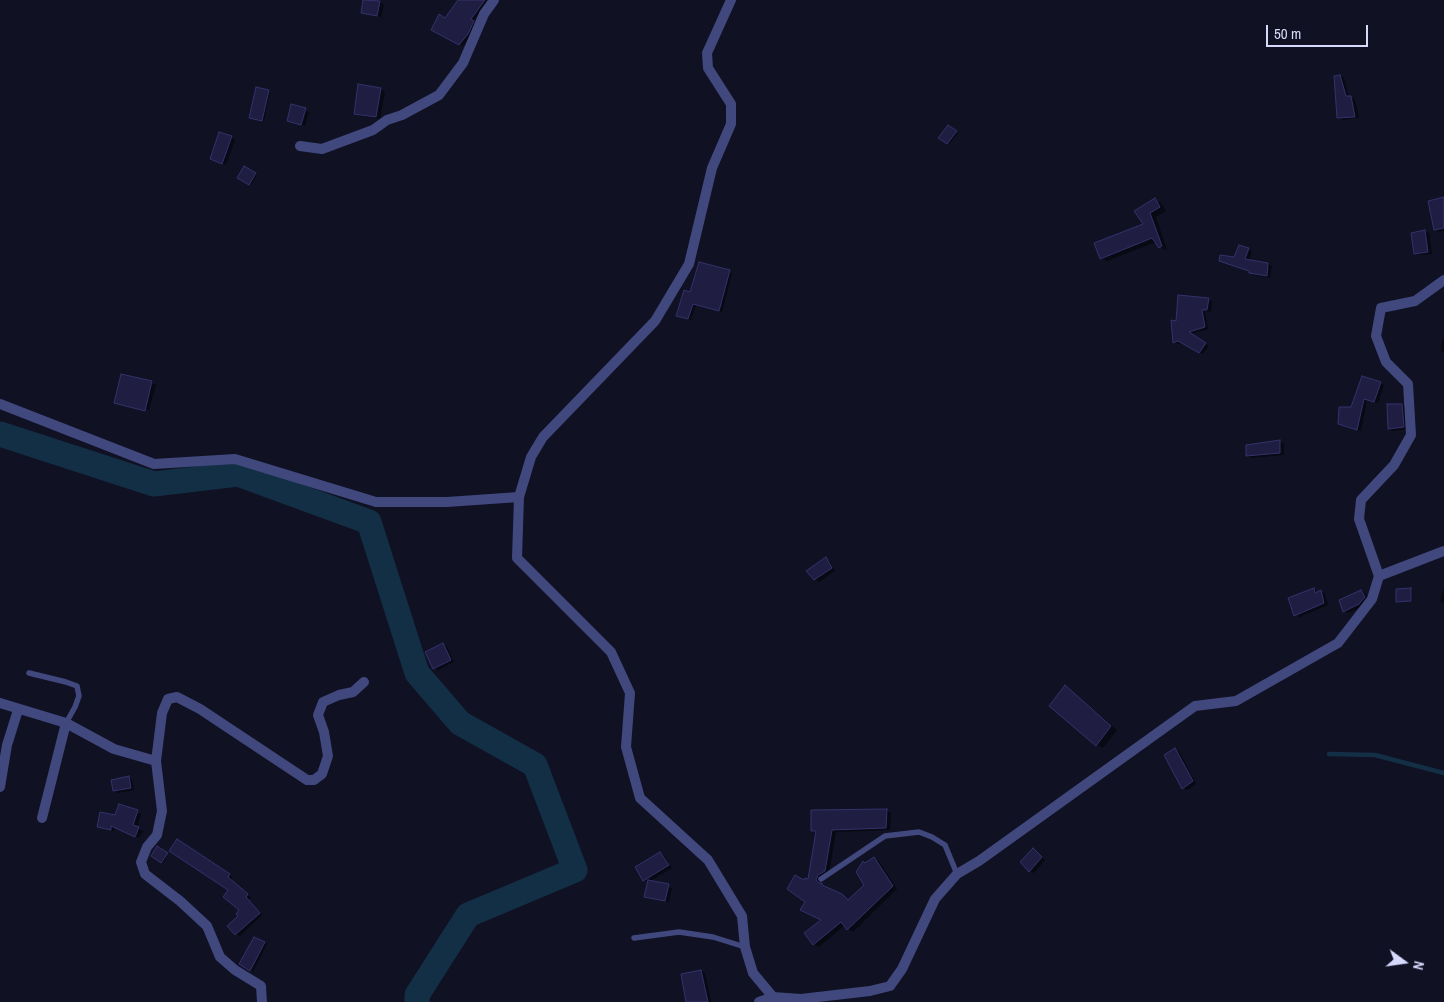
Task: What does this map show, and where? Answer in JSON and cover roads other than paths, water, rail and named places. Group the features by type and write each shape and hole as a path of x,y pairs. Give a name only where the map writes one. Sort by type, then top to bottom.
{"street":[{"path":"300,146 322,148 373,130 387,120 402,115 439,95 464,64 484,14 494,0"},
{"path":"731,0 707,53 708,68 731,104 732,124 712,168 690,264 655,321 543,437 531,457 519,497 517,558 612,652 630,694 626,747 640,798 708,860 742,916 745,947 753,973 773,997"},
{"path":"760,1002 773,997 801,999 870,991 890,986 902,969 935,899 957,874 979,861 1195,706 1236,701 1338,643 1372,599 1379,576 1359,519 1361,500 1394,465 1411,435 1408,384 1386,362 1376,336 1381,308 1414,301 1444,280"},
{"path":"0,404 154,464 235,459 376,502 447,502 519,497"},
{"path":"1379,576 1444,551"},
{"path":"262,1002 261,986 235,970 220,957 206,926 180,901 145,874 141,862 147,847 157,835 162,812 156,761 162,712 168,699 177,697 200,709 307,780 314,780 322,774 328,756 324,732 318,715 323,702 339,695 353,692 364,682"},
{"path":"0,703 66,723 114,749 156,761"},
{"path":"0,787 7,745 18,710"},
{"path":"42,818 66,723"}],"lane":[{"path":"29,673 77,686 79,696 66,723"},
{"path":"821,879 885,836 919,832 932,836 945,845 957,874"},
{"path":"634,938 679,932 713,937 745,947"}],"waterway":[{"path":"0,434 154,484 238,474 369,522 417,673 460,723 535,765 575,870 468,915 417,995 417,1002"},
{"path":"1329,754 1375,755 1444,773"}]}
